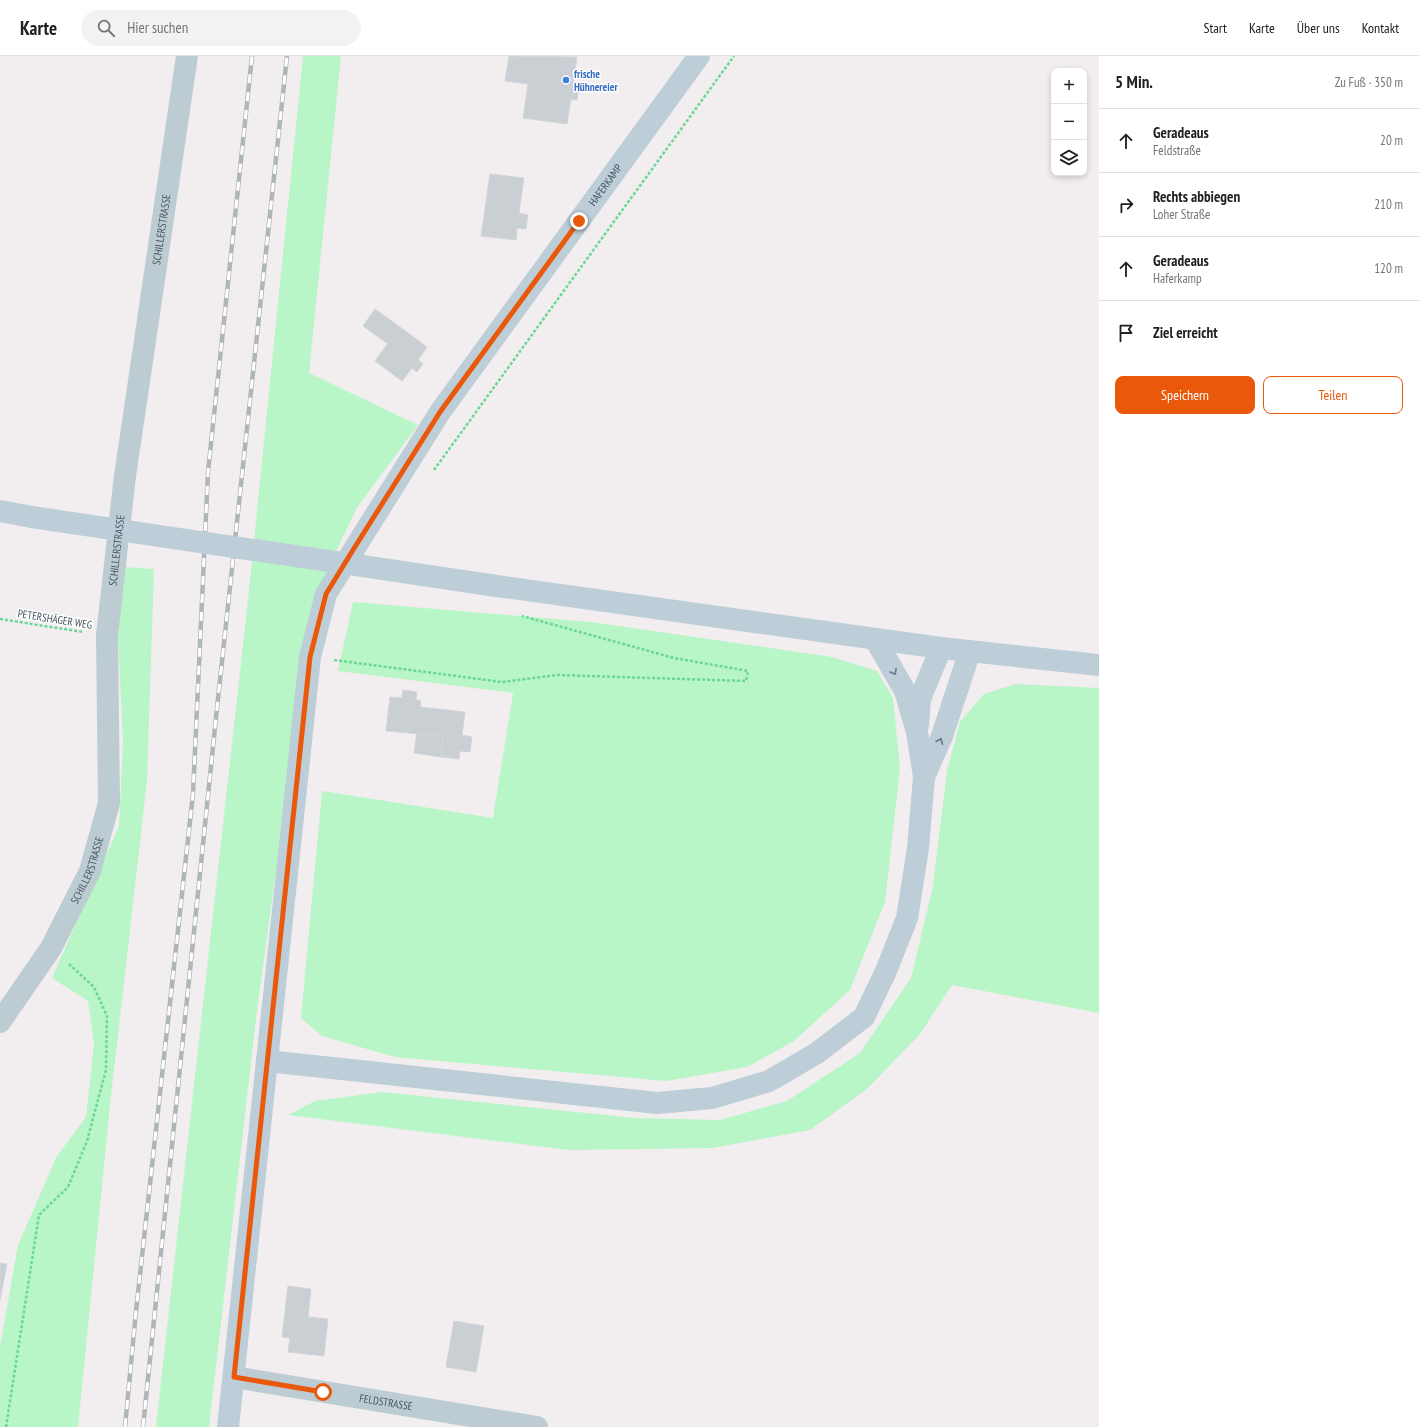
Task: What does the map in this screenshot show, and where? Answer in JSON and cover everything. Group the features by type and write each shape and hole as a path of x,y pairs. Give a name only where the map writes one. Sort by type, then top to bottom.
{"street":[{"name":"SCHILLERSTRASSE","path":"0,1022 51,948 90,871 109,803 107,635 125,476 187,56"},
{"name":"HAFERKAMP","path":"228,1427 310,657 326,594 440,412 700,56"},
{"path":"0,511 490,585 875,639 941,648 1099,665"},
{"path":"267,1061 656,1103 712,1098 769,1081 817,1053 864,1017 886,970 907,918 918,848 924,777 917,732 905,691 875,639"},
{"path":"917,732 920,699 941,648"},
{"path":"924,777 942,736 970,651"},
{"name":"FELDSTRASSE","path":"234,1377 537,1427"}],"path":[{"path":"433,472 734,56"},
{"path":"310,657 502,682 557,675 746,681 748,671 674,658 517,614"},
{"name":"PETERSHÄGER WEG","path":"0,619 107,635"},
{"path":"6,1427 39,1216 68,1187 87,1141 106,1070 107,1016 94,987 51,948"}],"green space":[{"path":"303,56 341,56 309,373 418,425 356,509 313,601 257,1010 209,1427 156,1427 248,600"},
{"path":"124,567 154,569 147,781 110,1105 78,1427 0,1427 0,1347 18,1245 57,1156 86,1117 94,1044 88,1001 52,978 119,826 123,742 118,636"},
{"path":"353,602 591,622 832,657 877,671 893,698 900,768 885,902 850,990 794,1041 747,1067 666,1081 395,1057 322,1036 301,1018 322,791 493,818 513,693 338,671"},
{"path":"1016,684 1099,688 1099,1013 952,985 920,1034 867,1089 810,1130 712,1148 569,1150 288,1115 315,1101 382,1092 635,1118 720,1120 787,1101 860,1053 911,978 933,886 947,771 960,722 984,694"}],"building":[{"path":"509,56 577,57 573,82 580,82 577,100 571,99 567,124 523,118 528,84 505,81"},
{"path":"490,174 524,178 519,213 528,215 526,229 517,228 516,240 481,236"},
{"path":"375,309 400,327 388,344 363,326"},
{"path":"400,327 427,347 418,360 423,364 417,372 412,368 402,381 375,361"},
{"path":"403,690 417,692 416,700 421,701 420,707 465,712 462,735 472,737 470,752 460,751 459,759 441,757 443,736 386,731 390,697 402,698"},
{"path":"417,733 443,736 441,757 414,753"},
{"path":"0,1263 7,1264 0,1300"},
{"path":"288,1286 311,1289 308,1317 328,1319 324,1356 288,1352 290,1338 282,1337"},
{"path":"454,1321 484,1326 476,1372 446,1367"}],"railway":[{"path":"125,1427 136,1311 193,794 208,472 252,56"},
{"path":"143,1427 217,708 287,56"}],"place":[{"name":"frische Hühnereier","path":"566,80"}],"route":[{"path":"323,1392 234,1377 310,657 326,594 353,550 440,412 579,221"}]}
